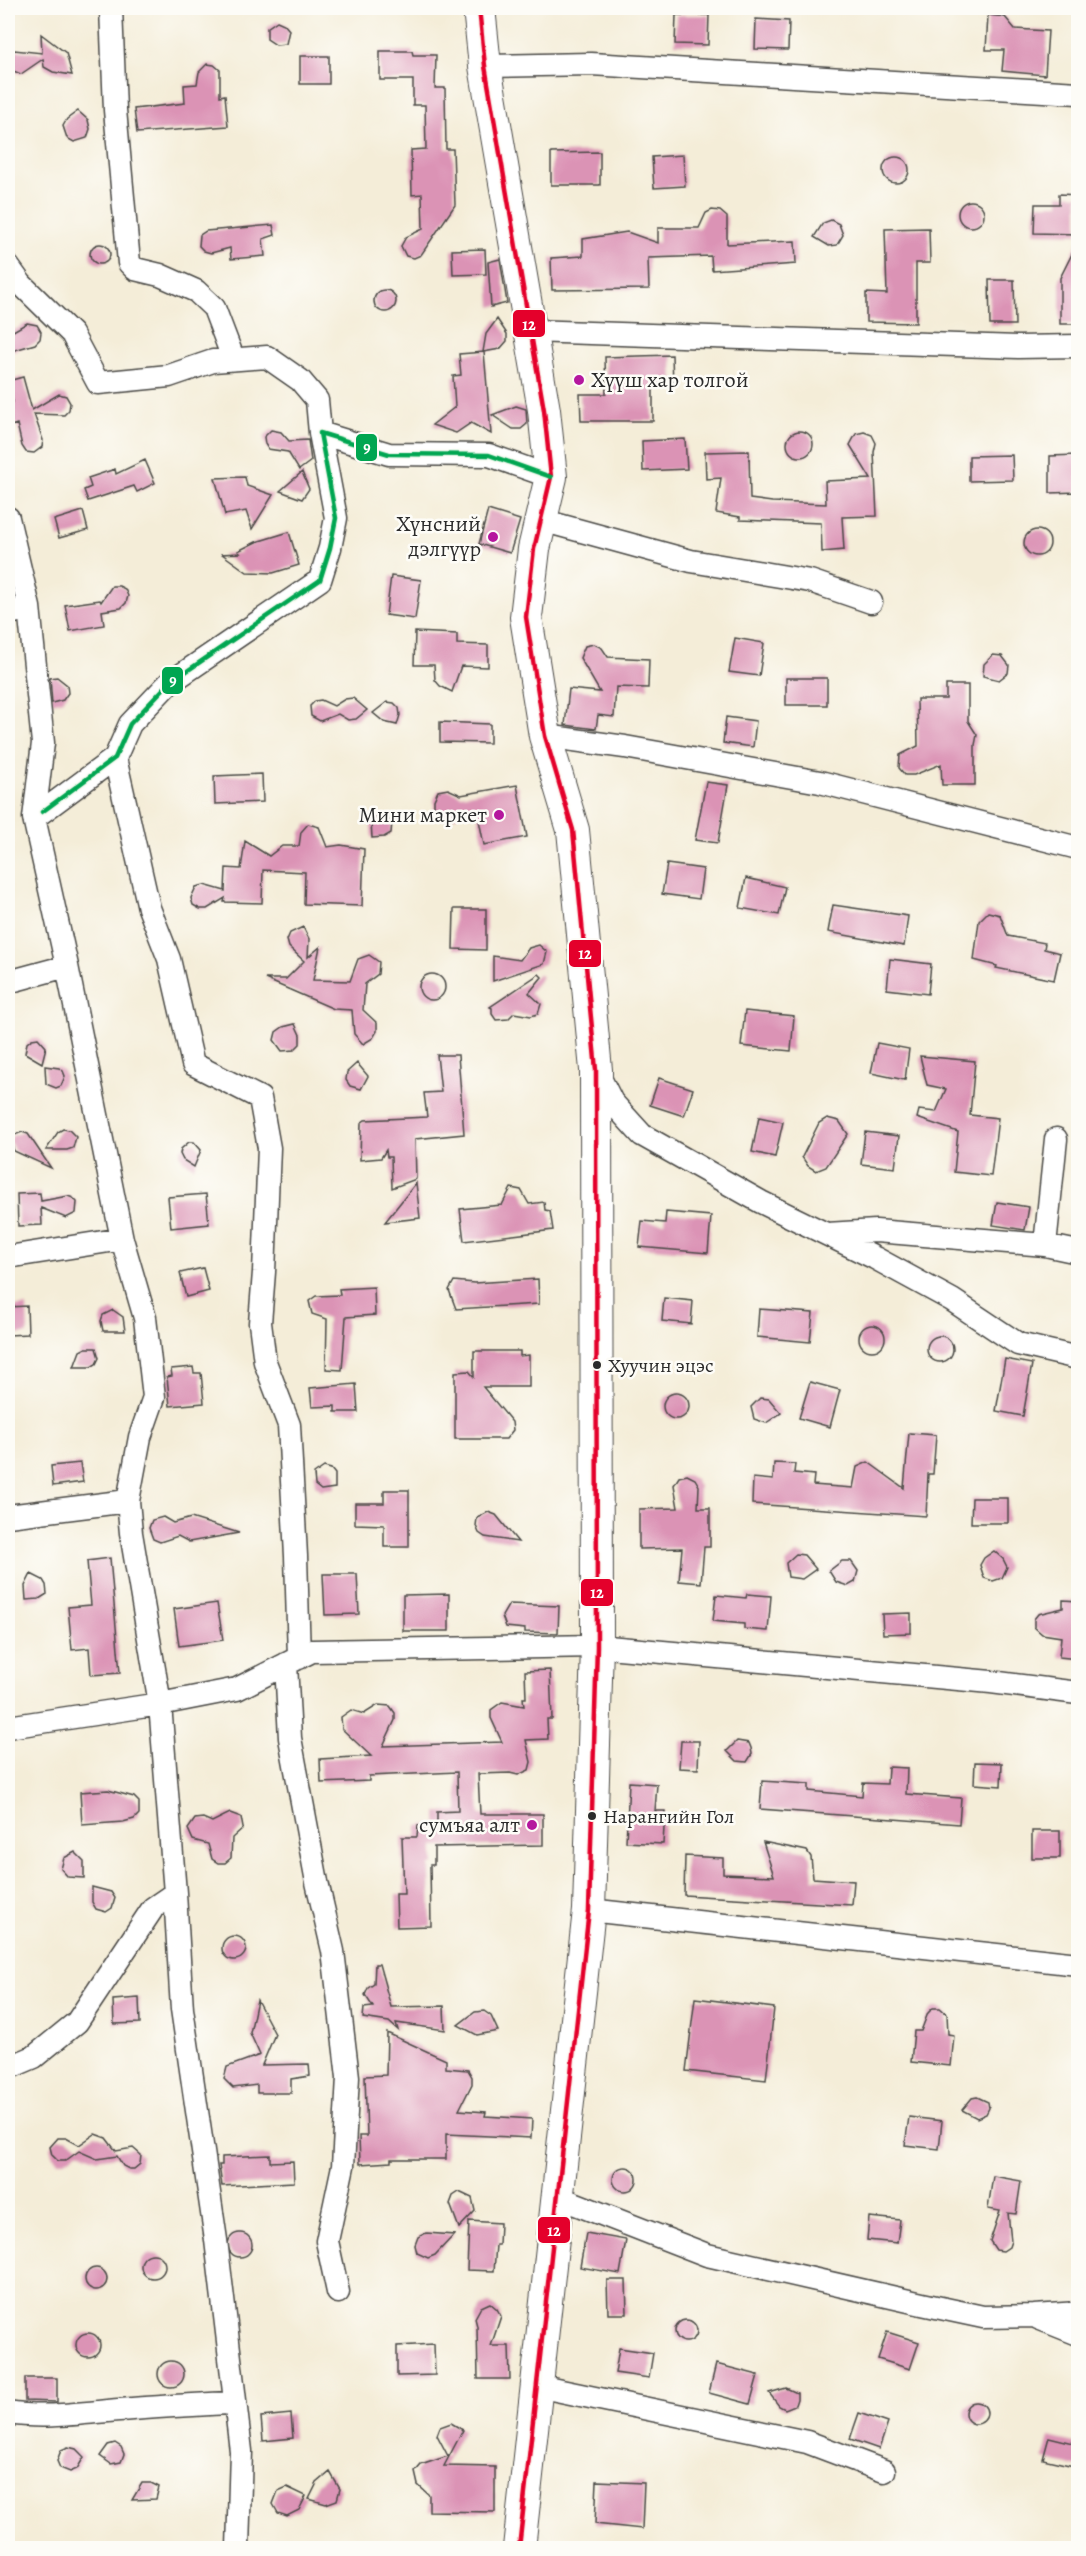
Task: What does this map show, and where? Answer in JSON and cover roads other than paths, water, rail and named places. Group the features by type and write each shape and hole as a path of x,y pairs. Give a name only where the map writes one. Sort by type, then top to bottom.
{"main road":[{"path":"479,8 486,66 544,410 551,477 534,549 526,617 545,736 573,830 596,1070 597,1646 589,1910 537,2386 523,2546"}],"street":[{"path":"111,8 115,110 129,263 135,269 160,276 196,291 214,308 233,358"},
{"path":"486,66 591,64 1078,93"},
{"path":"8,266 21,284 72,334 98,383 169,376 213,361 267,357 300,380 317,400 320,433 336,518 320,580 168,684 130,724 115,758 34,818"},
{"path":"530,331 1006,346 1078,345"},
{"path":"320,433 389,454 489,455 551,477"},
{"path":"8,518 29,607 43,743 34,818 67,966 122,1239 145,1318 154,1397 140,1437 128,1501 131,1533 160,1704 182,2008 216,2240 241,2451 238,2548"},
{"path":"541,520 692,561 810,581 871,602"},
{"path":"8,614 29,607"},
{"path":"545,736 624,747 820,782 1078,848"},
{"path":"115,758 149,908 169,959 193,1064 260,1098 269,1148 260,1323 265,1362 289,1425 296,1556 290,1738 316,1882 333,1951 348,2077 343,2166 327,2241 338,2292"},
{"path":"8,982 67,966"},
{"path":"596,1070 612,1102 642,1135 761,1202 952,1300 1018,1344 1078,1358"},
{"path":"1045,1245 1056,1139"},
{"path":"826,1234 876,1231 1045,1245 1078,1252"},
{"path":"8,1257 122,1239"},
{"path":"8,1516 128,1501"},
{"path":"8,1727 160,1704 237,1689 312,1651 597,1646 979,1681 1078,1693"},
{"path":"8,2068 34,2057 77,2022 153,1908 175,1893"},
{"path":"589,1910 1078,1964"},
{"path":"558,2197 707,2255 983,2317 1078,2313"},
{"path":"1034,2316 1078,2334"},
{"path":"537,2386 807,2442 884,2471"},
{"path":"8,2413 20,2415 72,2414 175,2405 235,2403"}],"place":[{"name":"Хүүш хар толгой","path":"579,380"},
{"name":"Хүнсний дэлгүүр","path":"493,537"},
{"name":"Мини маркет","path":"499,815"},
{"name":"Хуучин эцэс","path":"597,1365"},
{"name":"Нарангийн Гол","path":"592,1816"},
{"name":"сумъяа алт","path":"532,1825"}]}
